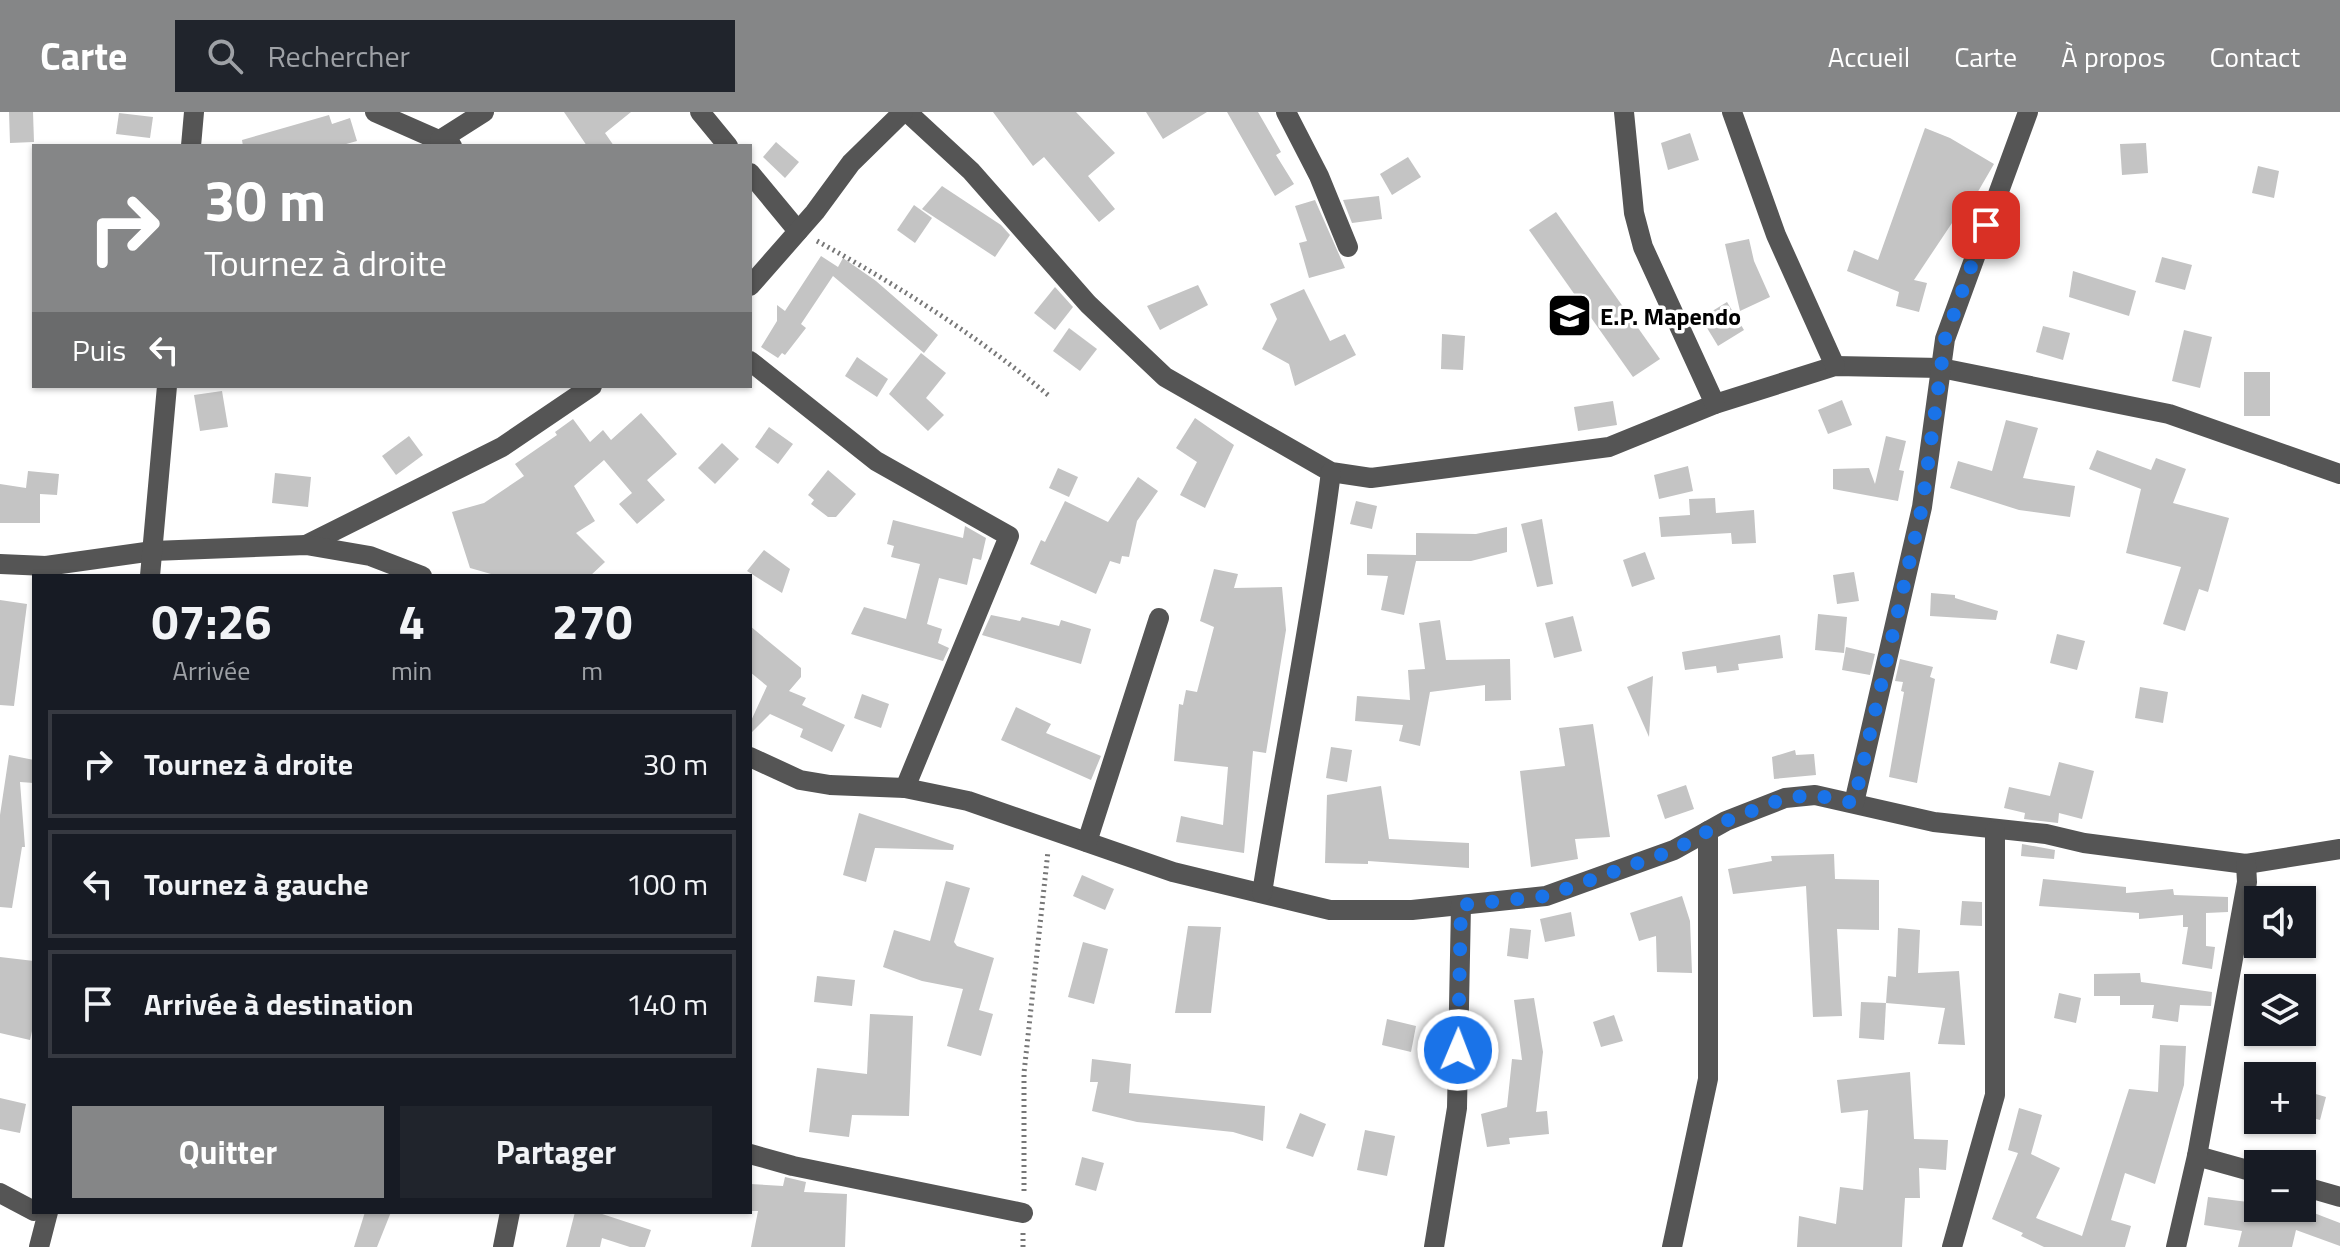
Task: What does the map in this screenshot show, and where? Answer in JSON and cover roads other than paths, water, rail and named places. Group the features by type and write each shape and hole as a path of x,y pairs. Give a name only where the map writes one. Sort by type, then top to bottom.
{"street":[{"path":"191,144 194,112"},
{"path":"375,112 446,143 484,112"},
{"path":"700,112 726,144"},
{"path":"752,284 851,163 905,112 971,171 1088,304 1165,377 1331,472 1371,478 1609,447 1715,404 1835,366 1941,368 2169,414 2340,474"},
{"path":"1286,112 1319,176 1348,247"},
{"path":"1624,112 1634,213 1643,247 1715,404"},
{"path":"1732,112 1776,235 1835,366"},
{"path":"1854,803 1922,507 1945,339 2028,112"},
{"path":"752,175 798,231"},
{"path":"752,363 876,461 1009,536 905,788"},
{"path":"150,574 167,388"},
{"path":"306,545 502,447 589,388"},
{"path":"1262,893 1287,731 1319,563 1331,472"},
{"path":"0,564 46,566 153,551 306,545 370,556 417,574"},
{"path":"1087,842 1159,618"},
{"path":"752,758 800,780 830,785 905,788 968,801 1173,872 1330,910 1412,910 1546,896 1674,850 1708,831 1785,798 1815,795 1934,822 1995,831 2046,834 2084,843 2246,864 2340,849"},
{"path":"1672,1247 1708,1079 1708,831"},
{"path":"1952,1247 1995,1095 1995,831"},
{"path":"2176,1247 2197,1156 2247,882 2246,864"},
{"path":"1434,1247 1457,1108 1461,905"},
{"path":"752,1155 793,1166 1023,1213"},
{"path":"2197,1156 2244,1169"},
{"path":"2316,1190 2340,1197"},
{"path":"0,1193 32,1209"},
{"path":"39,1247 41,1214"},
{"path":"503,1247 510,1214"}],"place":[{"name":"E.P. Mapendo","path":"1569,316"}]}
